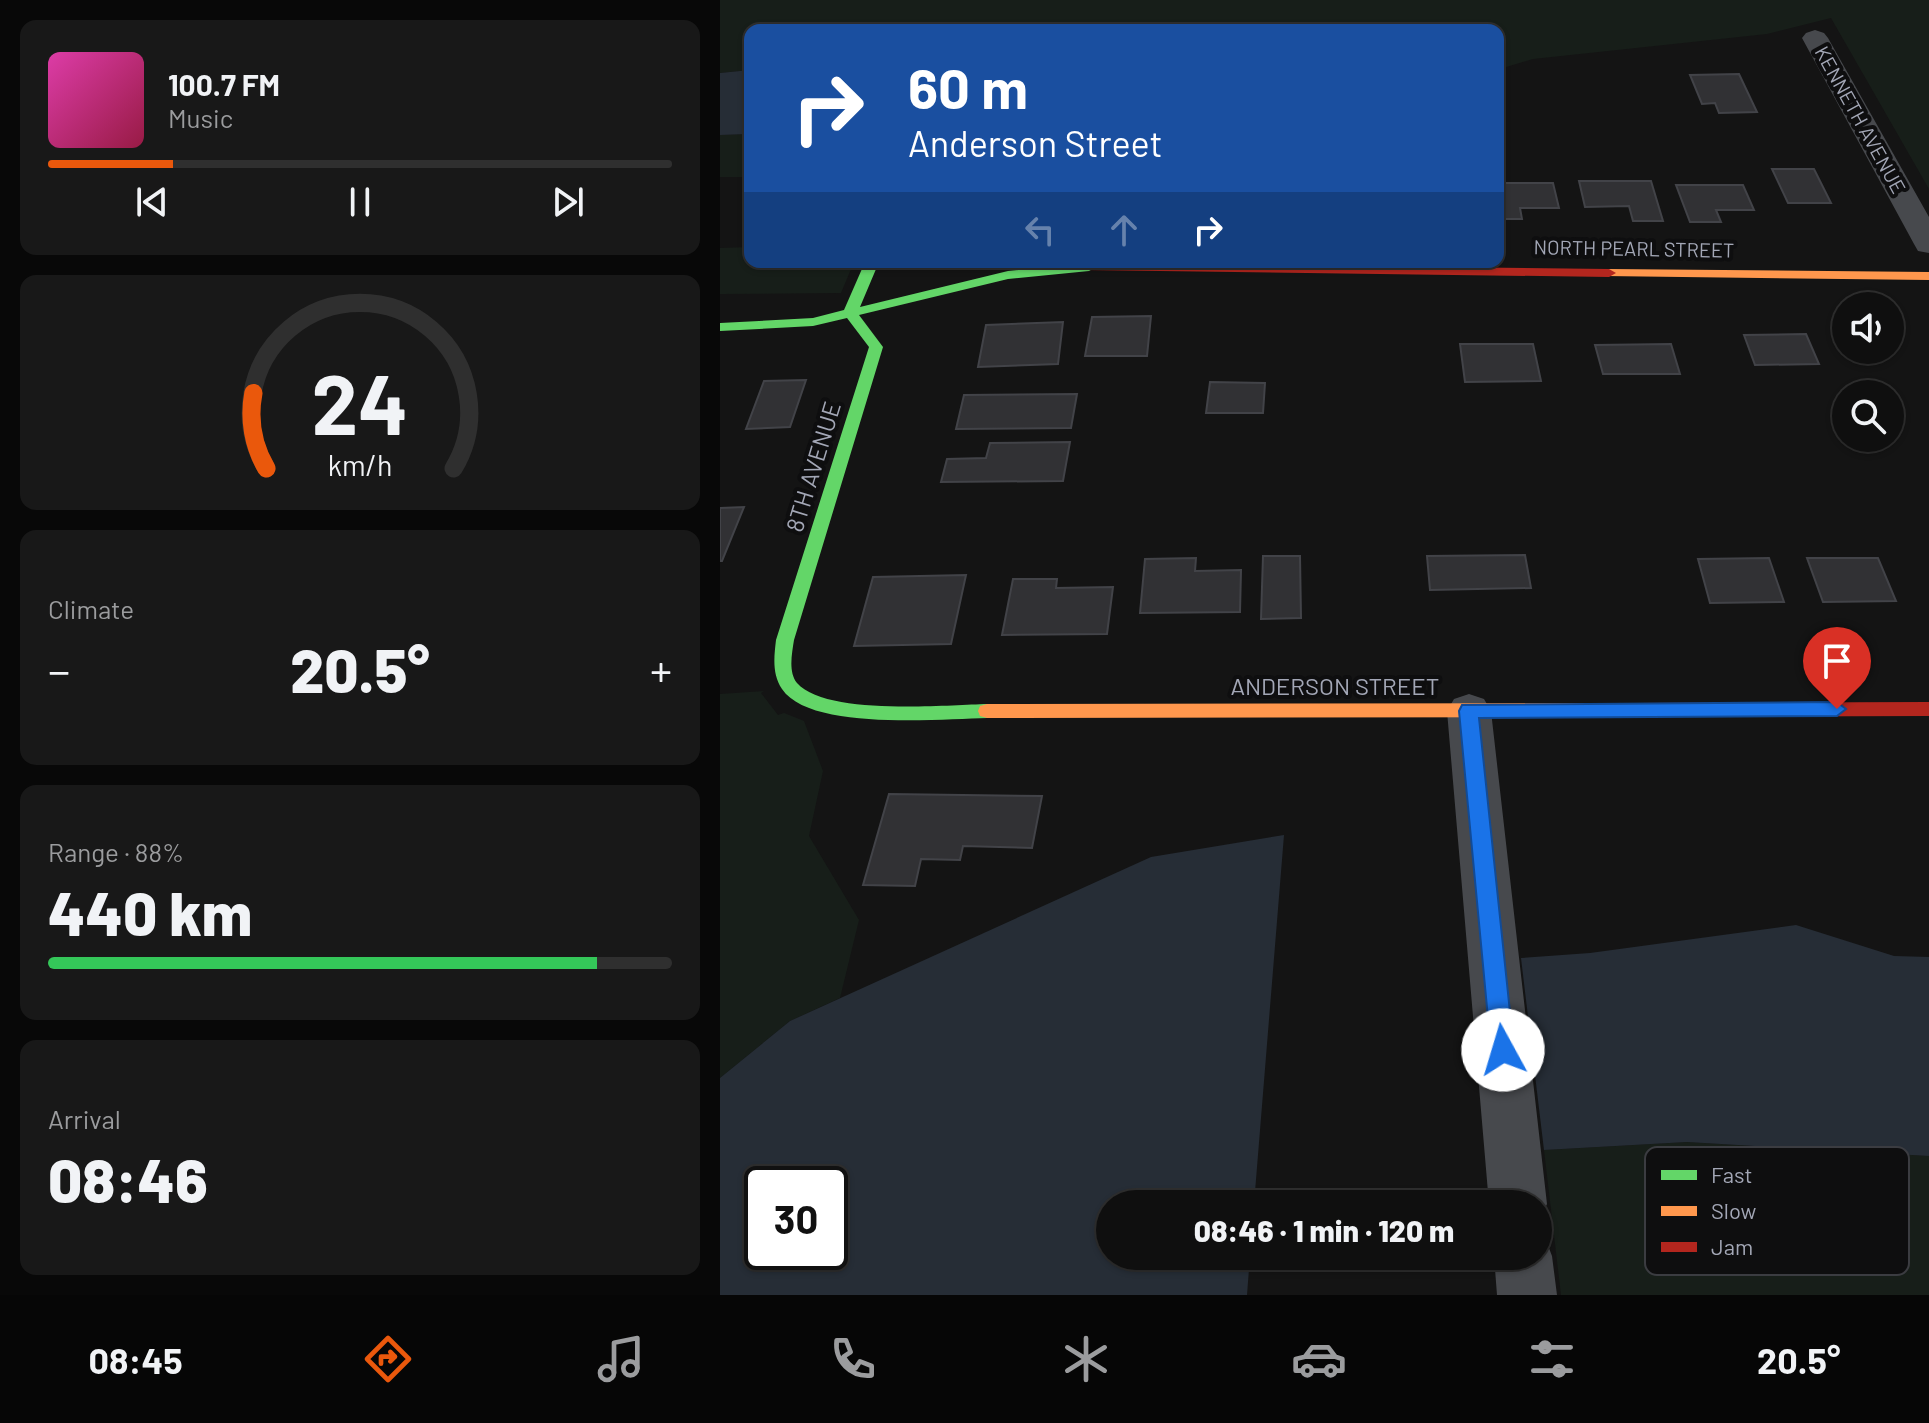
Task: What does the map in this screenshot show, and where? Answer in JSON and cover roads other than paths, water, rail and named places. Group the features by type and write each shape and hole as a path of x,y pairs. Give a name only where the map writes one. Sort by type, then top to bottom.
{"street":[{"name":"KENNETH AVENUE","path":"1815,38 1929,244"},
{"path":"850,313 869,268"},
{"name":"NORTH PEARL STREET","path":"720,327 786,325 1008,275 1074,268"},
{"name":"NORTH PEARL STREET","path":"1177,268 1929,276"},
{"name":"8TH AVENUE","path":"795,693 780,664 785,640 876,347 850,313"},
{"name":"ANDERSON STREET","path":"795,693 807,704 837,711 1929,709"},
{"path":"1469,711 1517,1190"},
{"path":"1524,1270 1527,1295"}]}
